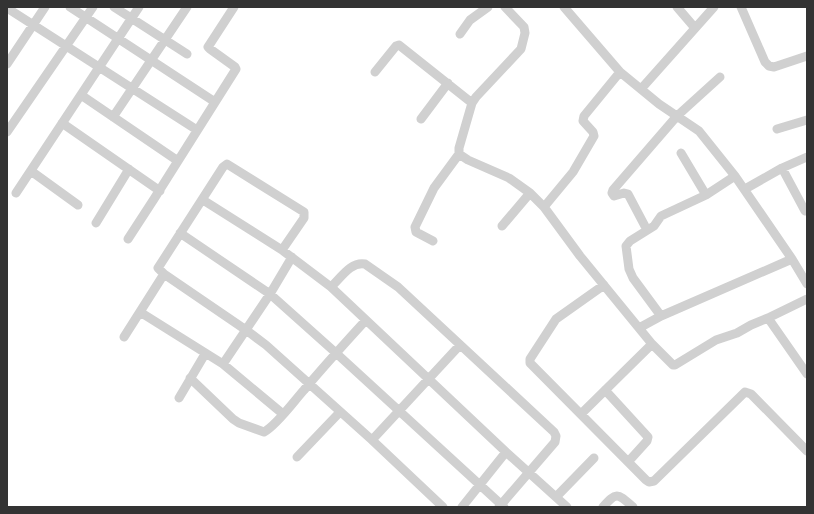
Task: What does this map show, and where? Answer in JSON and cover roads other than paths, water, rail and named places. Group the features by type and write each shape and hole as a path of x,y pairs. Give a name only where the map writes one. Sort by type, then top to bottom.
{"street":[{"path":"7,64 45,7"},
{"path":"70,7 215,102"},
{"path":"8,127 92,7"},
{"path":"114,7 187,54"},
{"path":"16,193 140,7"},
{"path":"114,117 187,7"},
{"path":"128,239 160,191 236,68 208,47 234,7"},
{"path":"460,34 470,20 488,7"},
{"path":"433,241 416,232 415,227 434,188 459,154 459,148 472,103 518,53 523,44 524,27 505,7"},
{"path":"564,7 620,72 699,131 745,189 807,284"},
{"path":"677,7 695,28"},
{"path":"641,89 714,7"},
{"path":"741,7 769,66 774,67 807,56"},
{"path":"7,8 197,130"},
{"path":"375,72 396,46 399,45 472,103"},
{"path":"544,207 573,172 594,136 593,132 583,121 584,116 620,72"},
{"path":"647,230 628,194 624,192 616,196 612,195 613,190 677,116 720,77"},
{"path":"421,120 448,83"},
{"path":"81,95 178,160"},
{"path":"777,129 807,120"},
{"path":"62,123 160,191"},
{"path":"681,153 706,195"},
{"path":"459,154 468,160 509,178 530,193 544,207 580,256 652,344 673,365 716,340 737,333 807,299"},
{"path":"745,189 782,168 807,157"},
{"path":"282,250 304,218 305,215 303,211 227,164 223,167 203,200 158,266 158,270 266,345 310,383 443,507"},
{"path":"782,168 805,211"},
{"path":"96,223 129,169"},
{"path":"31,171 78,205"},
{"path":"661,316 633,278 629,269 626,251 627,244 654,226 661,216 706,195 735,176"},
{"path":"502,226 530,193"},
{"path":"203,200 282,250 331,287 506,452 567,507"},
{"path":"180,233 270,294 479,484 501,506 555,442 556,436 554,432 390,281 365,264 360,263 352,266 331,287"},
{"path":"223,364 270,294 292,258"},
{"path":"639,328 661,316 792,259"},
{"path":"124,337 164,274"},
{"path":"604,285 556,319 530,362 531,365 646,480 649,482 654,481 745,392 751,394 807,451"},
{"path":"140,312 223,364 283,414"},
{"path":"768,318 807,374"},
{"path":"190,378 233,419 261,432 266,431 283,414 366,320"},
{"path":"581,414 652,344"},
{"path":"372,440 398,410 460,345"},
{"path":"179,398 205,354"},
{"path":"605,390 648,437 648,441 628,462"},
{"path":"297,457 340,412"},
{"path":"462,507 506,452"},
{"path":"556,497 594,458"},
{"path":"603,507 611,498 617,495 633,507"}]}
